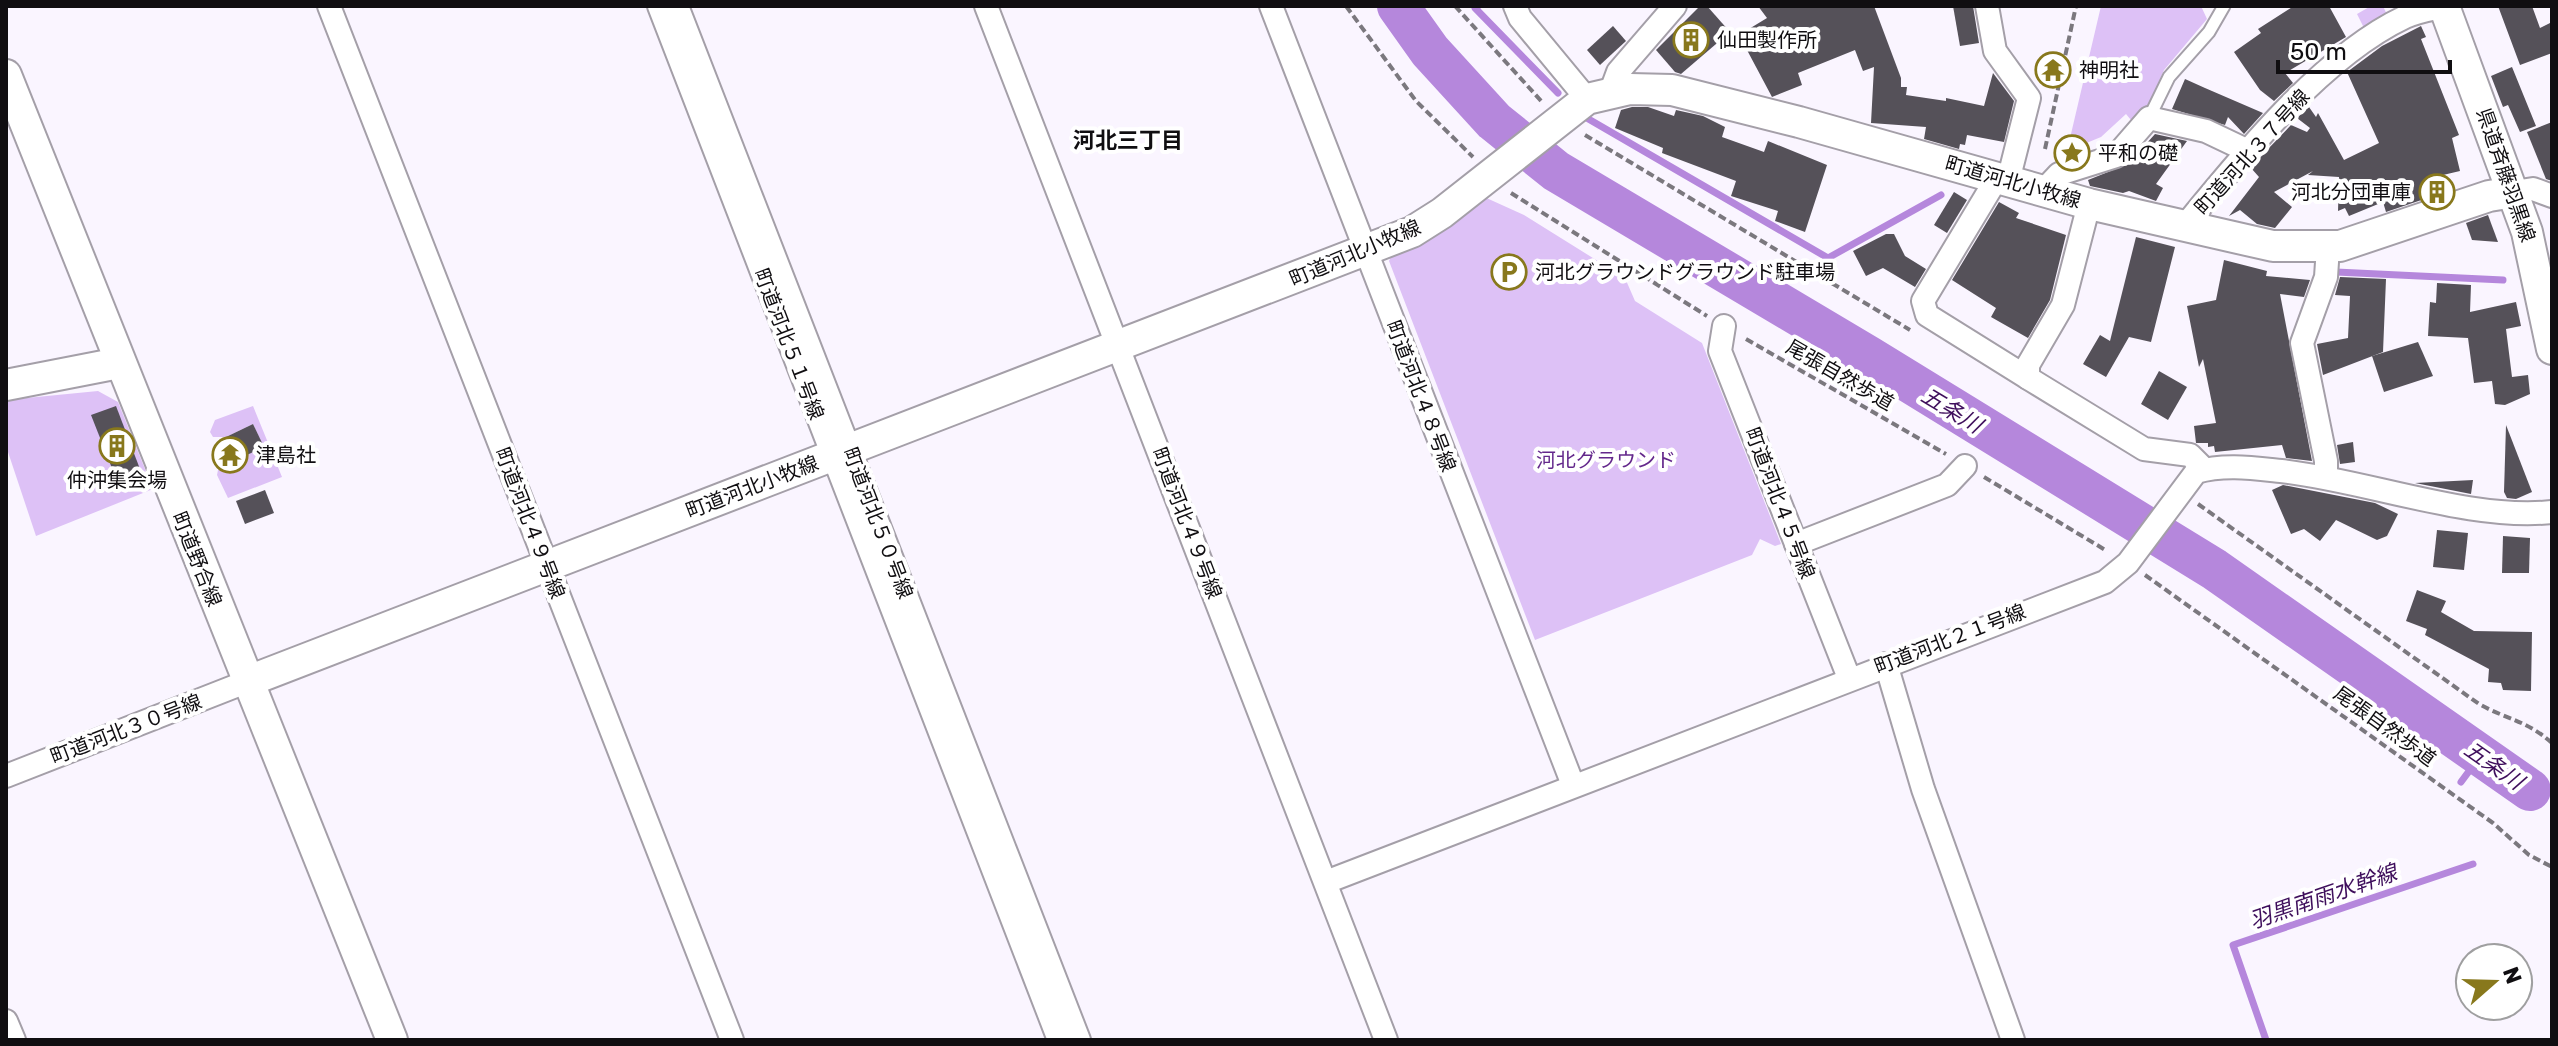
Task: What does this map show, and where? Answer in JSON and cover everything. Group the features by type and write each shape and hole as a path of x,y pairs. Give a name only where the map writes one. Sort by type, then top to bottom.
{"street":[{"name":"町道河北４９号線","path":"329,6 732,1040"},
{"name":"町道河北５１号線","path":"659,6 841,453 1059,1040"},
{"name":"町道河北５０号線","path":"677,6 841,453 1079,1040"},
{"name":"町道河北４９号線","path":"986,6 1386,1040"},
{"name":"町道河北４８号線","path":"1271,6 1573,785"},
{"path":"1515,6 1520,18 1599,95 1675,6"},
{"path":"1987,6 1995,51 2029,98 2002,179 1923,301 1927,315 2144,449 2190,455 2204,469 2229,466 2326,476 2471,507 2552,512"},
{"name":"町道河北３７号線","path":"2183,228 2248,151 2330,68 2406,16 2445,6"},
{"name":"県道斉藤羽黒線","path":"2445,6 2514,192 2538,272 2552,349"},
{"name":"町道野合線","path":"6,75 246,682 392,1040"},
{"name":"町道河北小牧線","path":"246,682 1365,251 1425,225 1561,118 1599,95 1672,90 2089,204 2183,228 2273,246 2328,247 2354,242 2489,196 2514,192"},
{"path":"2043,191 2059,174 2116,156 2149,118 2206,131 2248,151"},
{"path":"2514,192 2533,189 2552,196"},
{"path":"2028,378 2030,361 2063,305 2089,204"},
{"path":"2326,476 2326,461 2302,343 2326,277 2328,247"},
{"name":"町道河北４５号線","path":"1724,326 1720,351 1849,678"},
{"path":"6,385 119,363"},
{"path":"1796,544 1947,485 1965,466"},
{"name":"町道河北２１号線","path":"1326,882 1849,678 2105,582 2128,563 2190,475 2204,469"},
{"path":"1886,664 1923,789 2013,1040"},
{"name":"町道河北３０号線","path":"6,776 246,682"},
{"path":"6,1021 14,1040"}],"lane":[{"path":"2149,118 2169,77 2209,32 2224,6"}],"path":[{"name":"尾張自然歩道","path":"1346,6 1416,101 1517,198 1724,326 2128,563 2493,823 2529,855 2552,867"},
{"path":"2045,149 2076,6"}],"green space":[{"path":"2101,6 2201,6 2207,19 2164,70 2142,121 2136,126 2126,114 2101,137 2067,151"},
{"path":"2371,6 2383,6 2389,19 2364,28 2357,14"},
{"name":"河北グラウンド","path":"1482,196 1524,215 1625,278 1635,301 1702,343 1781,544 1775,546 1760,539 1752,555 1535,640 1389,261 1393,252"},
{"path":"98,391 118,402 153,489 36,536 6,446 6,400"},
{"path":"253,406 282,477 228,498 217,475 220,460 227,456 237,460 263,446 253,424 226,437 213,437 210,432 215,420"}],"building":[{"name":"仙田製作所","path":"1700,6 1707,6 1730,32 1681,74 1675,72 1656,50"},
{"path":"1758,6 1874,6 1901,78 1901,87 1907,87 1906,95 1946,101 1946,98 1984,106 1993,73 2014,101 2004,142 1967,135 1965,145 1960,144 1959,149 1924,139 1926,127 1871,123 1874,67 1863,71 1855,50 1798,73 1802,85 1772,97 1739,35 1767,18"},
{"path":"1953,6 1973,6 1979,43 1960,46"},
{"path":"2294,6 2329,6 2346,37 2285,73 2293,83 2274,101 2260,90 2234,52 2261,33 2258,29"},
{"path":"2498,6 2532,6 2540,28 2552,22 2552,53 2520,65"},
{"path":"1613,26 1626,41 1600,65 1587,50"},
{"path":"2421,26 2426,37 2421,39 2459,135 2452,138 2460,171 2443,175 2448,191 2386,212 2383,202 2349,216 2345,208 2338,211 2339,177 2308,175 2313,171 2274,192 2292,207 2275,228 2257,224 2240,210 2229,216 2259,177 2251,168 2267,150 2291,125 2307,132 2310,128 2297,118 2309,107 2316,117 2318,113 2344,160 2379,143 2347,72 2382,46"},
{"path":"2512,67 2536,126 2520,132 2508,105 2503,107 2491,76"},
{"path":"2185,79 2263,113 2244,134 2228,117 2225,125 2172,109"},
{"path":"1648,107 1674,116 1676,110 1703,116 1725,127 1722,137 1764,152 1768,141 1827,165 1805,232 1775,221 1778,211 1731,196 1736,181 1662,153 1663,148 1615,128 1621,110"},
{"path":"2552,122 2552,181 2546,179 2527,132"},
{"path":"2155,134 2187,141 2156,184 2163,188 2156,201 2129,191 2123,193 2090,186 2088,180 2128,164"},
{"path":"1954,192 1967,200 1947,233 1934,225"},
{"path":"1999,202 2019,213 2016,218 2066,235 2050,300 2028,338 1991,317 1996,308 1952,280"},
{"path":"2488,215 2498,242 2472,240 2466,223"},
{"path":"1886,234 1894,234 1905,256 1926,269 1915,287 1883,268 1866,276 1853,251"},
{"path":"2136,237 2175,247 2151,342 2129,337 2106,377 2083,364 2100,335 2110,341"},
{"path":"2224,260 2267,271 2266,276 2310,280 2304,297 2280,294 2312,461 2286,458 2282,445 2215,452 2214,446 2208,447 2208,443 2196,443 2194,426 2216,423 2203,359 2199,367 2187,306 2216,300"},
{"path":"2340,277 2386,279 2383,352 2323,375 2317,344 2348,338 2350,296 2335,295"},
{"path":"2437,283 2471,285 2470,312 2516,302 2521,326 2506,329 2512,377 2528,375 2530,394 2505,405 2495,404 2492,381 2474,383 2468,338 2428,336 2430,302 2436,303"},
{"path":"2418,342 2433,376 2384,392 2372,356"},
{"path":"2159,371 2187,387 2168,420 2141,404"},
{"name":"仲沖集会場","path":"116,406 143,477 119,486 91,415"},
{"path":"253,424 264,447 236,460 226,437"},
{"path":"2506,425 2532,492 2516,499 2507,498 2504,492"},
{"path":"2353,442 2355,462 2340,464 2337,445"},
{"path":"2473,480 2471,494 2415,483"},
{"path":"2283,485 2375,503 2398,514 2387,536 2377,540 2336,520 2320,541 2304,529 2291,534 2272,490"},
{"path":"265,490 274,513 245,524 236,501"},
{"path":"2437,530 2468,533 2464,570 2433,567"},
{"path":"2503,536 2530,538 2529,573 2502,573"},
{"path":"2417,590 2446,601 2441,612 2474,631 2532,632 2531,691 2503,690 2501,683 2488,682 2489,669 2425,635 2427,629 2406,621"}],"waterway":[{"name":"五条川","path":"1398,6 1430,51 1494,121 1556,171 1869,357 2214,569 2530,790"},
{"path":"1478,6 1475,8 1558,93"},
{"path":"1585,117 1828,258 1941,195"},
{"path":"2336,272 2503,280"},
{"name":"羽黒南雨水幹線","path":"2461,782 2481,755"},
{"name":"羽黒南雨水幹線","path":"2266,1040 2233,945 2473,864"}],"place":[{"name":"仙田製作所","path":"1691,40"},
{"name":"神明社","path":"2053,70"},
{"name":"平和の礎","path":"2072,153"},
{"name":"河北分団車庫","path":"2437,192"},
{"name":"河北グラウンドグラウンド駐車場","path":"1509,272"},
{"name":"仲沖集会場","path":"117,446"},
{"name":"津島社","path":"230,455"}],"district":[{"name":"河北三丁目","path":"1128,140"}]}
